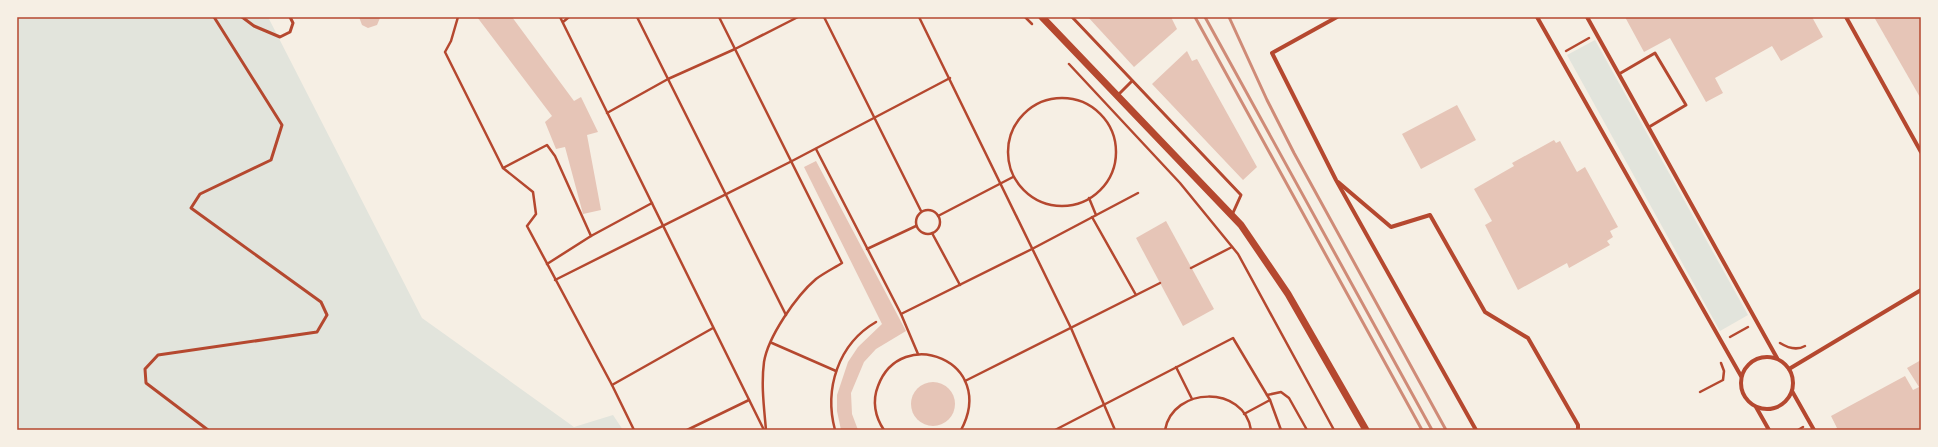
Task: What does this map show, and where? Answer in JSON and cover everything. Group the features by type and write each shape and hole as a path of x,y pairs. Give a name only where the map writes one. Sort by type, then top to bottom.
{"street":[{"path":"1042,17 1241,225 1288,294 1366,430"},
{"path":"1337,17 1272,53 1336,180 1476,430"},
{"path":"1588,17 1774,357"},
{"path":"1846,17 1921,152"},
{"path":"1538,18 1741,376 1741,388 1744,396 1756,407 1765,409 1777,407 1788,399 1792,391 1793,382 1789,369 1781,360 1774,357 1767,356 1755,359 1748,364 1741,376"},
{"path":"1336,180 1391,227 1430,215 1485,312 1528,338 1578,426 1578,430"},
{"path":"1789,369 1921,290"},
{"path":"1792,391 1814,430"},
{"path":"1756,407 1769,430"}],"lane":[{"path":"208,430 146,383 145,369 158,355 317,332 327,315 321,302 191,208 200,194 271,160 282,125 214,17"},
{"path":"242,17 254,26 280,37 290,32 293,23 290,17"},
{"path":"1072,17 1241,195 1232,215"},
{"path":"1619,74 1654,53 1686,105 1649,127"},
{"path":"1117,95 1132,81"}],"path":[{"path":"458,17 451,42 445,52 503,168 533,192 536,214 527,226 612,385 634,430"},
{"path":"560,17 713,328 765,430"},
{"path":"563,22 569,17"},
{"path":"637,17 786,315"},
{"path":"720,17 842,263 816,280 794,302 777,329 765,361 762,394 765,430"},
{"path":"608,113 668,79 735,49 798,17"},
{"path":"824,17 921,211"},
{"path":"919,17 1071,328 1115,430"},
{"path":"1025,17 1036,28"},
{"path":"1558,55 1597,34"},
{"path":"1068,63 1180,183 1238,254 1334,430"},
{"path":"555,280 816,149 950,78"},
{"path":"1058,97 1076,99 1093,106 1106,119 1114,135 1116,153 1113,171 1104,187 1089,198 1073,205 1055,206 1038,201 1024,191 1014,176 1008,160 1008,142 1014,125 1025,111 1040,102 1058,97"},
{"path":"503,168 547,145 555,156 591,236"},
{"path":"816,149 901,314 918,354"},
{"path":"938,216 1000,182 1014,176"},
{"path":"901,314 1032,249 1138,193"},
{"path":"1089,198 1096,215"},
{"path":"547,264 591,236 652,204"},
{"path":"932,210 938,216 940,219 938,227 932,233 924,234 916,226 916,218 921,211 932,210"},
{"path":"1092,217 1136,295"},
{"path":"867,249 916,226"},
{"path":"932,233 960,285"},
{"path":"1191,268 1232,247"},
{"path":"965,381 1160,283"},
{"path":"835,430 831,386 836,371 850,346 869,326 876,322"},
{"path":"1722,342 1756,322"},
{"path":"612,385 713,328"},
{"path":"1055,430 1233,338 1270,400 1281,430"},
{"path":"1777,340 1790,348 1801,348 1806,345"},
{"path":"772,343 836,371"},
{"path":"884,430 879,422 875,408 875,393 881,378 890,366 903,358 918,354 932,355 946,360 957,369 965,381 969,393 970,406 967,419 961,430"},
{"path":"1700,392 1723,380 1724,371 1720,360"},
{"path":"1176,367 1192,398"},
{"path":"1267,395 1281,392 1289,398 1307,430"},
{"path":"1165,430 1171,415 1180,405 1192,398 1206,396 1220,397 1234,404 1244,414 1251,430"},
{"path":"687,430 749,400"},
{"path":"1244,414 1270,400"}],"shaded area":[{"path":"17,17 268,17 422,318 574,427 613,415 623,430 17,430"},
{"path":"1595,40 1748,315 1720,331 1567,55"}],"building":[{"path":"359,17 380,18 377,25 368,28 362,25"},
{"path":"477,17 512,17 574,101 581,97 598,132 587,135 601,210 583,214 565,147 556,149 545,122 552,116"},
{"path":"1088,17 1171,17 1177,29 1134,67"},
{"path":"1625,17 1812,17 1823,37 1781,61 1772,46 1715,78 1723,93 1706,102 1670,38 1644,52"},
{"path":"1874,17 1921,17 1921,99"},
{"path":"1187,51 1192,61 1197,59 1257,167 1243,180 1152,84"},
{"path":"1457,105 1476,140 1421,169 1402,134"},
{"path":"1554,140 1556,143 1560,141 1577,172 1585,167 1618,227 1610,231 1613,237 1607,241 1610,245 1569,268 1567,263 1518,290 1485,225 1492,221 1474,189 1514,166 1512,163"},
{"path":"816,161 906,331 876,349 864,362 851,393 852,414 858,430 841,430 837,411 837,395 848,362 858,347 882,324 804,167"},
{"path":"1166,221 1214,309 1183,326 1136,238"},
{"path":"1921,360 1921,430 1832,430 1837,428 1831,416 1905,376 1913,390 1919,387 1907,368"},
{"path":"929,382 937,382 942,383 949,388 954,395 954,413 949,420 942,425 929,426 921,423 914,416 911,408 911,400 914,392 921,385"}],"railway":[{"path":"1195,17 1422,430"},
{"path":"1205,17 1432,430"},
{"path":"1229,17 1267,100 1294,153 1446,430"}]}
